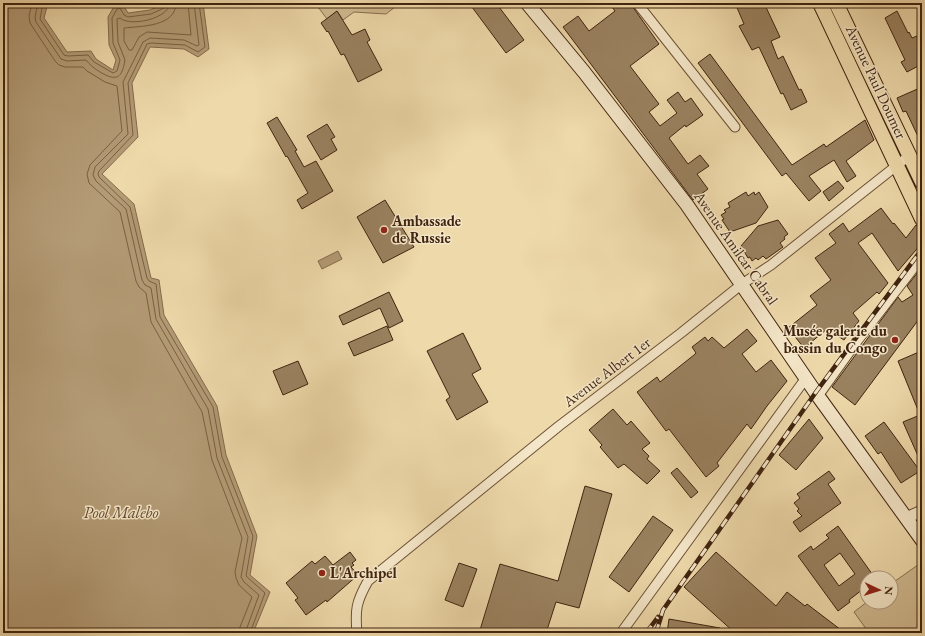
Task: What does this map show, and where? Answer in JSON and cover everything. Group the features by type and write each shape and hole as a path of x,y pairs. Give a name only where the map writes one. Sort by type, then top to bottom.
{"main road":[{"name":"Avenue Amilcar Cabral","path":"527,3 584,72 682,199 818,396 922,540"},
{"name":"Avenue Paul Doumer","path":"820,3 922,219"},
{"name":"Avenue Paul Doumer","path":"836,3 922,182"}],"street":[{"path":"637,3 735,127"},
{"name":"Avenue Albert 1er","path":"357,633 356,607 359,596 368,581 559,426 681,334 742,284 771,265 910,155"},
{"path":"818,396 858,340 922,257"},
{"path":"621,633 806,378"},
{"path":"906,518 922,511"}],"shaded area":[{"path":"315,3 400,3 386,14 354,12 343,20 337,11 327,19"},
{"path":"922,562 922,633 869,633 854,612 859,608 859,610 899,610 899,578"}],"water":[{"name":"Pool Malebo","path":"3,3 48,3 44,18 67,52 91,51 96,59 113,70 116,60 109,45 108,17 116,3 122,3 128,13 150,10 165,3 203,3 209,49 198,57 184,49 150,47 132,83 138,137 102,174 134,204 151,278 159,280 164,315 217,406 226,455 257,536 250,575 270,592 253,633 3,633"},
{"path":"338,251 342,259 322,269 318,261"}],"building":[{"path":"469,3 496,3 524,40 506,53"},
{"path":"609,3 630,3 659,44 630,66 659,104 649,112 660,126 677,113 667,100 678,92 685,102 691,98 703,115 686,127 685,125 669,138 688,164 700,155 709,166 697,174 708,189 693,200 563,27 578,16 589,31 615,11"},
{"path":"735,3 764,3 780,37 771,41 778,59 783,56 799,90 801,89 807,102 791,110 783,93 781,94 759,47 752,50 739,26 744,24"},
{"path":"337,11 352,35 365,29 370,40 367,42 382,70 358,82 344,54 341,55 328,31 327,32 321,23"},
{"path":"897,11 912,38 917,36 922,42 922,64 907,72 901,62 905,60 885,18"},
{"path":"710,54 792,165 824,144 826,147 865,120 874,140 846,161 856,176 847,182 834,160 809,176 821,191 809,201 786,173 782,176 698,63"},
{"path":"922,87 922,145 906,111 903,112 897,98"},
{"path":"277,117 297,150 295,151 304,167 316,161 333,191 302,209 297,200 308,193 267,123"},
{"path":"327,124 335,137 331,139 337,150 321,160 307,136"},
{"path":"838,181 844,188 829,201 823,192"},
{"path":"746,192 748,196 754,192 755,195 759,192 768,207 756,223 730,232 722,220 724,219 721,215 726,212 724,210 730,207 728,203"},
{"path":"385,200 414,247 383,263 357,217"},
{"path":"881,208 906,238 916,225 919,227 922,232 922,243 898,271 872,233 858,243 888,283 879,294 877,292 853,313 859,321 844,340 827,329 804,348 788,328 817,305 810,296 831,280 815,258 836,243 829,234 843,223 849,232"},
{"path":"778,220 788,234 780,243 783,247 766,259 763,256 758,260 756,258 752,261 750,257 748,258 741,246 758,226"},
{"path":"922,267 922,315 855,405 832,387 898,297 902,302 913,295 907,286"},
{"path":"389,292 403,321 389,328 380,308 343,325 339,316"},
{"path":"387,326 393,340 354,356 348,343"},
{"path":"747,329 757,341 742,354 756,372 771,360 787,381 751,429 747,424 717,463 719,466 706,477 669,429 666,431 637,392 657,377 660,382 694,355 696,353 692,347 705,337 708,341 712,337 724,348"},
{"path":"463,333 481,369 472,374 488,402 457,420 446,400 450,397 427,351"},
{"path":"919,352 922,359 922,465 903,422 920,415 898,361"},
{"path":"298,361 308,384 283,395 273,371"},
{"path":"613,409 627,425 631,421 650,443 642,449 649,456 647,459 660,471 647,484 624,464 618,468 600,447 602,445 589,430"},
{"path":"809,419 823,438 796,470 779,455"},
{"path":"884,422 920,471 901,483 881,452 878,454 865,436"},
{"path":"677,468 698,492 691,498 671,473"},
{"path":"829,471 835,479 828,484 841,503 800,532 793,522 802,516 797,511 799,509 794,503 800,498 797,494"},
{"path":"585,486 612,494 579,608 556,602 546,633 489,633 480,630 500,564 558,581"},
{"path":"653,516 673,530 629,592 609,577"},
{"path":"838,526 869,570 859,570 859,592 849,600 850,602 838,611 798,556 811,546 813,550 829,538 826,535","holes":["840,553 855,574 839,586 824,565"]},
{"path":"350,552 356,560 352,563 354,565 351,567 358,575 327,602 326,600 306,615 295,600 298,598 286,583 312,561 315,564 325,556 333,565"},
{"path":"716,552 776,606 787,592 805,606 807,604 845,633 735,633 684,587"},
{"path":"459,563 477,569 463,607 445,600"},
{"path":"669,619 720,628 720,633 667,633"}],"railway":[{"path":"656,633 663,610 816,392 922,249"},
{"path":"646,633 658,617"}],"place":[{"name":"Ambassade de Russie","path":"384,230"},
{"name":"Musée galerie du bassin du Congo","path":"895,340"},
{"name":"L'Archipel","path":"322,573"}]}
